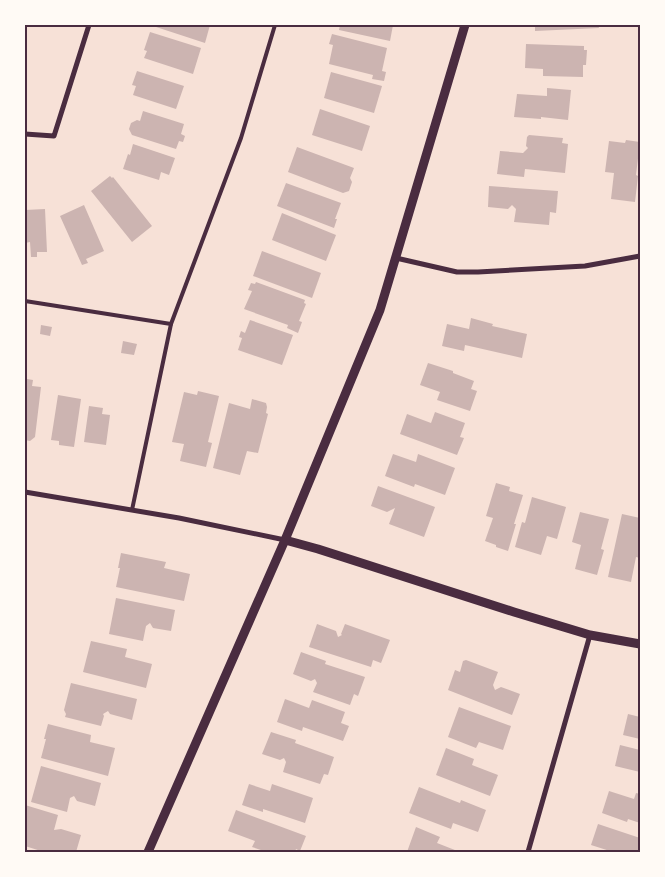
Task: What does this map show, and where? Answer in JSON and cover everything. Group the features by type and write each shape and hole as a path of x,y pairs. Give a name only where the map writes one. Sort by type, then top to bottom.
{"street":[{"path":"25,134 54,136 89,25"},
{"path":"148,852 285,540 380,310 465,25"},
{"path":"396,258 457,272 478,272 585,266 640,256"},
{"path":"25,492 179,518 285,540 590,635 640,644"},
{"path":"528,852 590,635"}],"lane":[{"path":"132,510 171,324 241,138 275,25"},
{"path":"25,301 171,324"}],"building":[{"path":"150,25 210,25 205,43"},
{"path":"340,25 393,25 390,41 339,30"},
{"path":"535,25 598,25 599,28 535,31"},
{"path":"150,32 201,48 193,74 144,58 147,51 144,50"},
{"path":"332,34 387,48 382,71 386,72 384,81 372,79 373,75 329,64 333,45 329,44"},
{"path":"526,44 584,46 584,50 587,50 586,65 583,65 583,77 543,76 543,69 525,68"},
{"path":"137,71 184,86 176,109 133,95 136,86 132,85"},
{"path":"331,72 382,86 374,113 324,98"},
{"path":"547,88 571,90 568,120 514,117 517,94 547,96"},
{"path":"320,109 370,126 362,151 312,135"},
{"path":"143,111 184,124 181,134 185,136 183,142 179,141 176,149 132,135 129,129 131,123 137,120 140,121"},
{"path":"529,135 563,138 562,143 568,144 565,173 525,169 524,177 497,174 500,151 523,153 528,148 526,146"},
{"path":"626,140 640,142 635,202 611,199 614,173 605,172 609,141 625,143"},
{"path":"133,144 175,158 169,175 161,172 159,180 123,169"},
{"path":"297,147 354,168 350,178 352,182 349,191 343,193 288,172"},
{"path":"110,176 113,177 152,226 132,242 91,191"},
{"path":"286,183 341,203 334,228 277,206"},
{"path":"489,186 558,191 556,213 550,212 549,225 514,222 516,209 512,205 508,209 488,207"},
{"path":"84,205 104,251 86,259 88,263 82,265 60,216"},
{"path":"45,209 47,252 37,252 37,257 31,257 30,242 25,243 25,210"},
{"path":"282,213 336,235 326,261 272,240"},
{"path":"262,251 321,273 312,298 253,276"},
{"path":"256,282 305,300 304,303 306,304 299,321 302,322 298,333 287,328 288,325 244,309 252,291 248,290 251,283 255,284"},
{"path":"471,318 493,324 492,326 527,334 522,358 465,345 464,351 442,346 447,324 469,329"},
{"path":"250,320 293,335 282,365 238,350 242,338 239,337 241,331 245,333"},
{"path":"41,325 52,327 50,336 40,334"},
{"path":"123,341 137,344 134,355 121,353"},
{"path":"428,363 453,371 453,373 474,381 471,389 477,391 470,411 437,400 440,392 420,385"},
{"path":"27,379 33,380 32,386 41,387 35,437 30,441 25,440 25,385"},
{"path":"198,391 219,396 208,442 212,443 206,467 180,461 184,444 172,442 184,392 197,395"},
{"path":"58,395 81,399 74,447 59,445 59,441 51,440"},
{"path":"252,399 266,403 266,413 268,414 258,453 247,451 240,475 213,468 229,403 250,409"},
{"path":"89,406 103,408 102,414 110,415 106,445 84,442"},
{"path":"435,412 465,423 460,437 464,438 457,455 400,434 407,414 431,423"},
{"path":"393,454 416,462 418,454 455,468 445,495 415,484 414,487 385,476"},
{"path":"496,483 510,487 509,491 523,495 508,551 485,541 493,518 486,516"},
{"path":"378,486 435,507 424,537 389,524 395,508 387,512 371,506"},
{"path":"532,497 566,507 557,539 547,536 541,555 515,547 522,522 525,523"},
{"path":"580,512 609,519 601,549 604,550 597,575 575,569 581,545 572,542"},
{"path":"622,514 640,518 640,558 636,557 631,582 608,577"},
{"path":"121,553 166,562 164,568 190,574 184,601 116,587"},
{"path":"116,598 175,610 171,631 153,628 150,623 146,626 143,641 109,634"},
{"path":"317,624 336,631 338,637 342,635 345,624 390,640 381,663 373,660 371,667 309,647"},
{"path":"91,641 127,649 125,657 152,664 146,688 83,672"},
{"path":"301,652 326,661 325,664 365,677 358,696 354,694 350,705 313,692 317,683 315,679 311,681 293,674"},
{"path":"466,660 498,672 493,685 495,690 501,687 520,694 512,715 448,690 455,670 460,672 463,661"},
{"path":"71,683 137,699 132,720 110,714 108,711 103,714 101,726 65,717 64,710"},
{"path":"285,699 309,708 312,700 345,712 341,723 349,726 343,741 303,727 302,731 277,722"},
{"path":"459,707 511,726 503,750 479,742 476,748 448,737"},
{"path":"628,714 640,717 640,739 623,735"},
{"path":"48,724 91,735 90,742 115,748 108,776 41,758"},
{"path":"271,732 296,740 295,743 334,757 328,775 324,774 320,784 283,772 286,762 284,758 280,760 262,754"},
{"path":"620,745 640,750 640,772 615,766"},
{"path":"446,748 474,759 472,765 498,775 490,796 436,775"},
{"path":"41,766 101,783 95,806 77,801 74,796 70,798 67,812 31,802"},
{"path":"249,784 270,791 272,784 313,798 305,823 263,809 263,812 242,805"},
{"path":"419,787 460,803 461,800 486,810 478,832 453,823 451,829 409,813"},
{"path":"609,791 634,799 636,793 640,794 640,823 628,819 627,822 602,813"},
{"path":"25,805 58,815 54,830 61,829 81,835 76,852 44,852 25,846"},
{"path":"236,810 306,836 300,851 296,849 295,852 267,852 252,847 255,841 228,831"},
{"path":"598,824 640,838 640,852 613,852 591,845"},
{"path":"416,827 440,837 437,843 460,852 407,852"}]}
